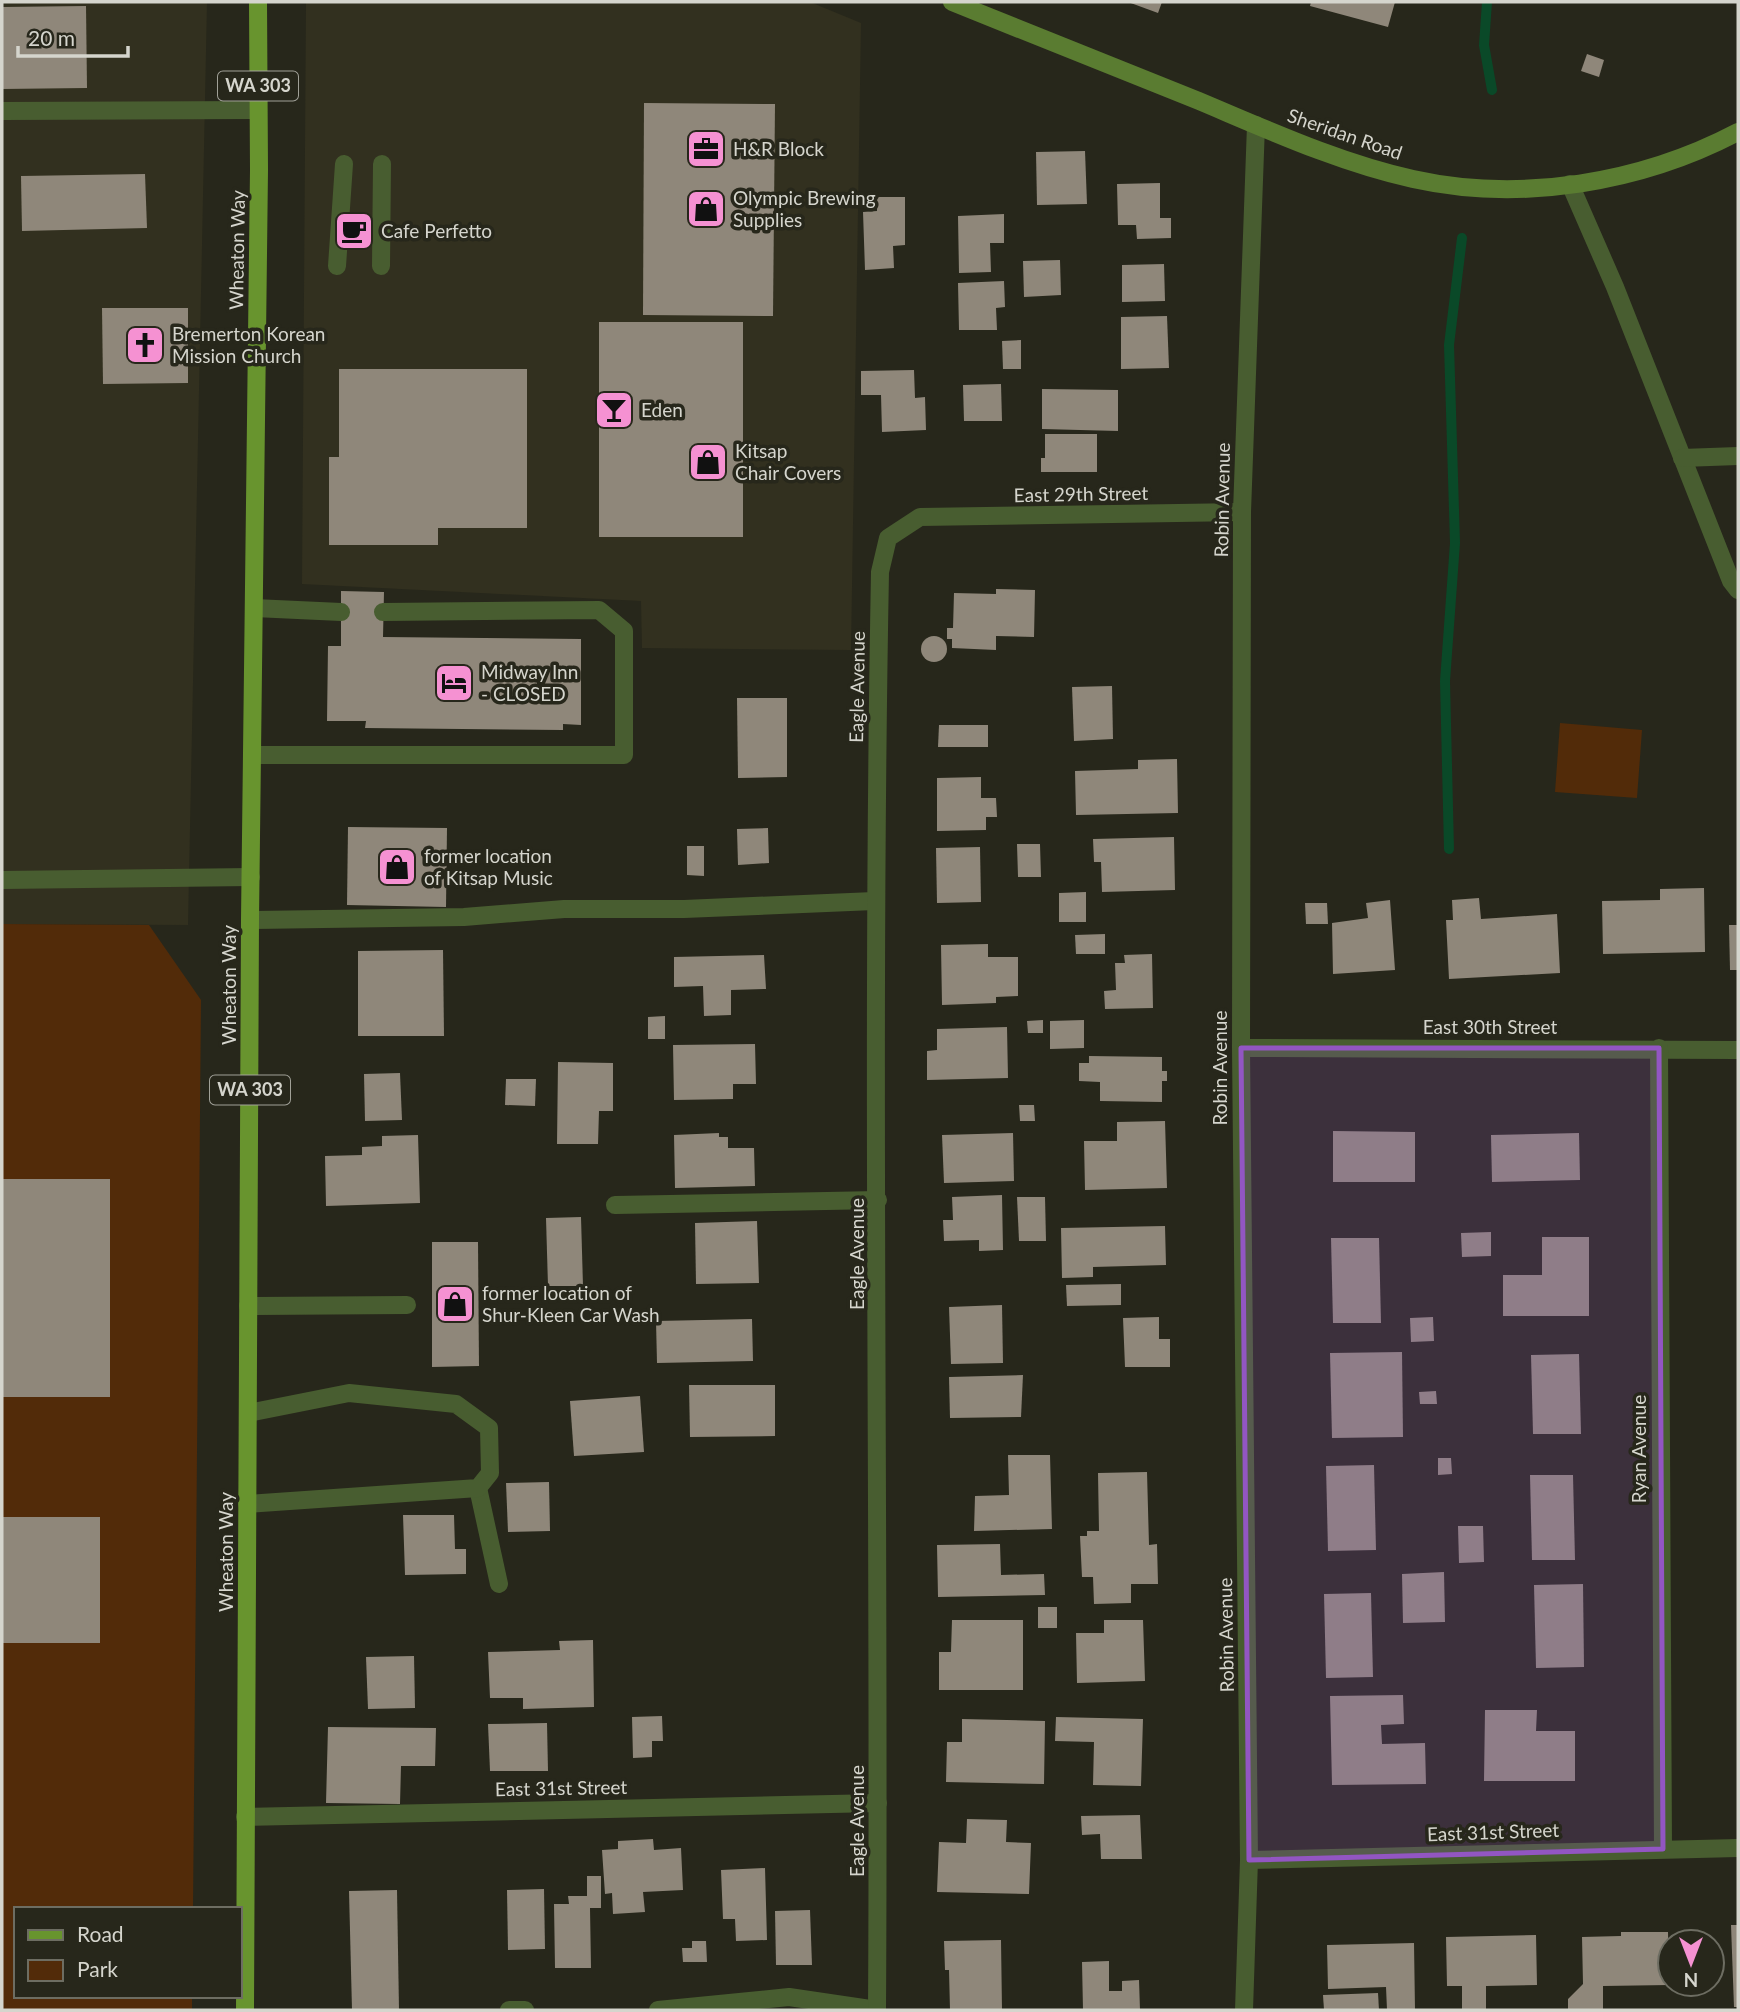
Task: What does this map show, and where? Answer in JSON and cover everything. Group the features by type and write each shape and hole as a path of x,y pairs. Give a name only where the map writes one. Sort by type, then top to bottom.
{"main road":[{"name":"Wheaton Way","path":"246,2010 250,920 258,2"},
{"name":"Sheridan Road","path":"952,2 1256,125 1413,179 1458,186 1515,189 1570,184 1673,162 1738,132"}],"street":[{"path":"2,111 258,110"},
{"name":"Robin Avenue","path":"1244,2010 1249,1860 1241,1048 1242,512 1256,125"},
{"path":"337,266 344,164"},
{"path":"381,266 382,164"},
{"path":"1570,184 1615,287 1731,581 1738,590"},
{"path":"1682,457 1738,456"},
{"name":"East 29th Street","path":"920,517 1242,512"},
{"name":"Eagle Avenue","path":"877,2010 878,1200 874,901 880,572 888,538 920,517"},
{"path":"254,608 341,612"},
{"path":"253,755 624,755 624,631 599,610 383,612"},
{"path":"2,880 251,877"},
{"path":"250,920 464,917 564,909 684,909 874,901"},
{"name":"East 30th Street","path":"1241,1048 1738,1050"},
{"name":"Ryan Avenue","path":"1659,1048 1662,1849"},
{"path":"615,1205 878,1200"},
{"path":"248,1306 407,1305"},
{"path":"247,1504 478,1488 491,1473 489,1428 456,1404 349,1393 248,1413"},
{"path":"478,1488 499,1584"},
{"name":"East 31st Street","path":"246,1817 878,1803"},
{"name":"East 31st Street","path":"1249,1860 1738,1848"},
{"path":"658,2010 789,1997 877,2010"},
{"path":"509,2010 525,2010"}],"highlighted area":[{"path":"1241,1048 1659,1048 1663,1849 1249,1860"}],"shaded area":[{"path":"2,2 207,2 188,925 2,924"},
{"path":"306,2 810,2 861,23 851,650 642,648 641,601 302,584"}],"green space":[{"path":"1560,723 1642,730 1637,798 1555,792"},
{"path":"2,924 149,925 201,1000 193,1907 14,1907 14,1998 192,1998 192,2010 2,2010"}],"building":[{"path":"1128,2 1162,2 1158,13"},
{"path":"1311,2 1395,2 1388,27 1310,6"},
{"path":"86,6 87,88 2,89 2,7"},
{"path":"1587,54 1604,60 1599,77 1581,71"},
{"path":"644,103 775,104 773,316 643,315"},
{"path":"1085,151 1087,204 1037,205 1036,152"},
{"path":"145,174 147,228 22,231 21,176"},
{"path":"1160,183 1160,218 1171,218 1171,238 1137,239 1136,225 1118,225 1117,184"},
{"path":"877,197 905,197 905,245 893,246 894,268 865,270 863,212 877,211"},
{"path":"1004,214 1004,243 990,243 991,272 959,273 958,216"},
{"name":"Cafe Perfetto","path":"345,222 363,222 363,241 345,240"},
{"path":"1060,260 1061,295 1024,297 1023,261"},
{"path":"1164,264 1165,301 1122,302 1122,265"},
{"path":"1004,281 1005,307 996,308 997,330 959,330 958,283"},
{"name":"Bremerton Korean Mission Church","path":"102,308 188,308 188,383 103,384"},
{"path":"1167,316 1169,368 1121,369 1121,317"},
{"path":"599,322 743,322 743,537 599,537"},
{"path":"1021,340 1021,369 1003,369 1002,341"},
{"path":"339,369 527,369 527,528 438,528 438,545 329,545 329,457 339,457"},
{"path":"914,370 915,398 925,397 926,430 882,432 881,395 861,395 861,371"},
{"path":"1001,384 1002,421 964,421 963,385"},
{"path":"1042,389 1118,390 1118,431 1042,429"},
{"path":"1045,434 1097,434 1097,472 1041,472 1041,458 1045,458"},
{"path":"996,589 1035,590 1034,637 996,636 996,650 952,648 952,639 947,639 947,628 953,628 954,593 996,594"},
{"name":"Midway Inn - CLOSED","path":"341,591 384,592 383,637 581,639 581,725 563,724 563,730 365,728 366,721 327,721 328,646 341,646"},
{"path":"934,636 943,640 947,649 943,658 934,662 925,658 921,649 925,640"},
{"path":"1112,686 1113,739 1074,741 1072,687"},
{"path":"737,698 787,698 787,777 738,778"},
{"path":"939,725 988,725 988,747 938,747"},
{"path":"1177,759 1178,813 1076,815 1075,771 1138,769 1138,760"},
{"path":"981,777 981,798 996,798 997,817 986,817 986,830 937,831 937,778"},
{"name":"former location of Kitsap Music","path":"348,827 447,828 446,907 347,905"},
{"path":"768,828 769,863 738,865 737,829"},
{"path":"1174,837 1175,890 1102,892 1101,862 1094,862 1093,839"},
{"path":"1017,844 1040,844 1041,877 1018,877"},
{"path":"687,846 704,846 704,876 687,875"},
{"path":"980,847 981,902 937,903 936,848"},
{"path":"1704,888 1705,952 1603,954 1602,901 1660,900 1660,889"},
{"path":"1086,892 1086,922 1059,922 1059,893"},
{"path":"1479,898 1481,919 1557,914 1560,973 1449,979 1446,920 1453,920 1452,900"},
{"path":"1390,900 1395,970 1333,974 1332,923 1368,918 1366,903"},
{"path":"1305,903 1327,903 1328,924 1306,924"},
{"path":"1729,925 1738,925 1738,970 1730,970"},
{"path":"1105,934 1105,954 1076,954 1075,935"},
{"path":"988,944 988,957 1018,957 1018,996 996,997 996,1003 942,1005 941,945"},
{"path":"443,950 444,1036 358,1036 358,951"},
{"path":"1152,954 1153,1008 1105,1009 1104,991 1116,990 1115,963 1125,963 1124,955"},
{"path":"764,955 766,989 731,990 731,1015 704,1016 703,986 674,987 674,957"},
{"path":"665,1016 665,1039 648,1039 648,1017"},
{"path":"1043,1020 1043,1033 1028,1033 1027,1021"},
{"path":"1084,1020 1084,1048 1050,1049 1050,1021"},
{"path":"1007,1027 1008,1078 927,1080 927,1051 937,1050 937,1029"},
{"path":"755,1044 756,1084 733,1084 733,1099 674,1100 673,1045"},
{"path":"1089,1056 1162,1057 1162,1071 1167,1071 1167,1081 1162,1081 1162,1102 1100,1101 1100,1082 1079,1081 1079,1063 1089,1063"},
{"path":"558,1062 613,1063 613,1111 599,1111 598,1144 557,1144"},
{"path":"400,1073 402,1120 365,1121 364,1074"},
{"path":"506,1079 536,1079 535,1106 505,1105"},
{"path":"1019,1105 1034,1105 1035,1121 1020,1121"},
{"path":"1165,1121 1167,1188 1085,1190 1084,1141 1117,1141 1117,1122"},
{"path":"1333,1131 1415,1132 1415,1182 1333,1182"},
{"path":"719,1133 719,1137 728,1137 728,1148 754,1148 755,1186 675,1188 674,1135"},
{"path":"1013,1133 1014,1181 944,1183 942,1135"},
{"path":"1579,1133 1580,1180 1492,1182 1491,1135"},
{"path":"418,1135 420,1203 326,1206 325,1156 362,1155 362,1147 382,1146 382,1136"},
{"path":"2,1179 110,1179 110,1397 2,1397"},
{"path":"1002,1195 1003,1250 979,1251 979,1240 944,1241 943,1220 953,1220 952,1197"},
{"path":"1017,1197 1045,1197 1046,1241 1019,1241"},
{"path":"581,1217 583,1286 548,1286 546,1218"},
{"path":"757,1221 759,1283 696,1284 695,1223"},
{"path":"1165,1226 1166,1265 1093,1267 1093,1277 1062,1278 1061,1228"},
{"path":"1491,1232 1491,1256 1462,1257 1461,1233"},
{"path":"1542,1237 1589,1237 1589,1316 1503,1316 1503,1275 1542,1275"},
{"path":"1331,1238 1379,1238 1381,1323 1333,1323"},
{"name":"former location of Shur-Kleen Car Wash","path":"432,1242 478,1242 479,1366 432,1367"},
{"path":"1121,1284 1121,1305 1067,1306 1066,1285"},
{"path":"1002,1305 1003,1363 951,1364 949,1307"},
{"path":"1159,1317 1159,1339 1170,1339 1170,1367 1125,1367 1123,1318"},
{"path":"1433,1317 1434,1341 1411,1342 1410,1318"},
{"path":"752,1319 753,1361 657,1363 656,1321"},
{"path":"1402,1352 1403,1437 1332,1438 1330,1353"},
{"path":"1579,1354 1581,1434 1533,1434 1531,1355"},
{"path":"1023,1375 1021,1417 950,1418 949,1377"},
{"path":"689,1385 775,1385 775,1436 690,1437"},
{"path":"1436,1391 1437,1404 1420,1404 1419,1392"},
{"path":"640,1396 644,1452 574,1456 570,1401"},
{"path":"1008,1455 1050,1455 1052,1529 974,1531 975,1496 1009,1495"},
{"path":"1438,1458 1451,1458 1452,1474 1438,1475"},
{"path":"1374,1465 1376,1550 1328,1551 1326,1466"},
{"path":"1147,1472 1149,1545 1157,1544 1158,1584 1131,1584 1131,1603 1094,1604 1093,1577 1082,1577 1080,1536 1087,1536 1087,1531 1099,1531 1098,1473"},
{"path":"1530,1475 1573,1475 1575,1560 1532,1560"},
{"path":"549,1482 550,1531 508,1532 506,1483"},
{"path":"403,1515 454,1515 455,1549 466,1549 466,1574 405,1575"},
{"path":"2,1517 100,1517 100,1643 2,1643"},
{"path":"1458,1526 1483,1526 1484,1562 1459,1563"},
{"path":"1000,1544 1001,1575 1044,1574 1045,1595 938,1597 937,1545"},
{"path":"1444,1572 1445,1622 1403,1623 1402,1574"},
{"path":"1583,1584 1584,1667 1536,1668 1534,1585"},
{"path":"1371,1593 1373,1677 1326,1678 1324,1594"},
{"path":"1038,1607 1057,1607 1057,1628 1038,1628"},
{"path":"952,1620 1023,1620 1023,1690 939,1690 939,1652 951,1652"},
{"path":"1104,1620 1143,1620 1145,1681 1077,1683 1076,1633 1104,1633"},
{"path":"593,1640 594,1707 523,1709 523,1698 490,1698 488,1652 560,1650 559,1641"},
{"path":"414,1656 415,1708 368,1709 366,1657"},
{"path":"1403,1695 1404,1724 1381,1725 1382,1744 1425,1743 1426,1784 1332,1785 1330,1696"},
{"path":"1485,1710 1537,1710 1536,1731 1575,1731 1575,1781 1484,1781"},
{"path":"662,1716 663,1741 652,1741 652,1757 633,1758 632,1717"},
{"path":"1056,1717 1143,1719 1141,1786 1093,1785 1094,1742 1055,1741"},
{"path":"962,1719 1045,1721 1044,1784 946,1782 947,1742 962,1742"},
{"path":"547,1723 548,1771 490,1771 488,1724"},
{"path":"328,1727 436,1728 435,1766 401,1766 400,1804 326,1803"},
{"path":"1140,1815 1142,1859 1101,1859 1100,1834 1082,1835 1081,1816"},
{"path":"967,1819 1007,1820 1006,1842 1031,1843 1029,1894 937,1892 939,1842 966,1843"},
{"path":"653,1839 654,1850 681,1848 683,1890 643,1892 645,1912 613,1914 612,1893 605,1894 602,1850 618,1849 618,1841"},
{"path":"765,1868 767,1940 736,1941 735,1919 723,1919 721,1870"},
{"path":"587,1876 601,1876 601,1908 590,1908 591,1968 555,1968 554,1904 569,1904 568,1896 587,1896"},
{"path":"544,1889 545,1949 508,1950 507,1890"},
{"path":"397,1890 399,2010 352,2010 349,1891"},
{"path":"810,1910 812,1965 776,1965 775,1911"},
{"path":"1731,1925 1738,1925 1738,2007 1734,2007"},
{"path":"1621,1932 1656,1932 1656,1985 1603,1986 1603,2010 1568,2010 1568,1999 1583,1984 1582,1937 1621,1936"},
{"path":"1536,1935 1537,1985 1486,1986 1486,2010 1462,2010 1462,1986 1447,1986 1446,1937"},
{"path":"1001,1940 1002,2010 950,2010 949,1970 945,1970 944,1941"},
{"path":"692,1941 706,1941 707,1962 683,1962 682,1948 692,1948"},
{"path":"1414,1943 1415,2010 1387,2010 1386,1987 1328,1989 1327,1945"},
{"path":"1109,1961 1109,1991 1122,1991 1122,1981 1139,1980 1140,2010 1083,2010 1082,1962"},
{"path":"1378,1993 1379,2010 1324,2010 1323,1995"}],"waterway":[{"path":"1487,2 1484,45 1492,90"},
{"path":"1449,849 1445,681 1455,543 1449,345 1462,238"}],"place":[{"name":"H&R Block","path":"706,149"},
{"name":"Olympic Brewing Supplies","path":"706,209"},
{"name":"Cafe Perfetto","path":"354,231"},
{"name":"Bremerton Korean Mission Church","path":"145,345"},
{"name":"Eden","path":"614,410"},
{"name":"Kitsap Chair Covers","path":"708,462"},
{"name":"Midway Inn - CLOSED","path":"454,683"},
{"name":"former location of Kitsap Music","path":"397,867"},
{"name":"former location of Shur-Kleen Car Wash","path":"455,1304"}]}
